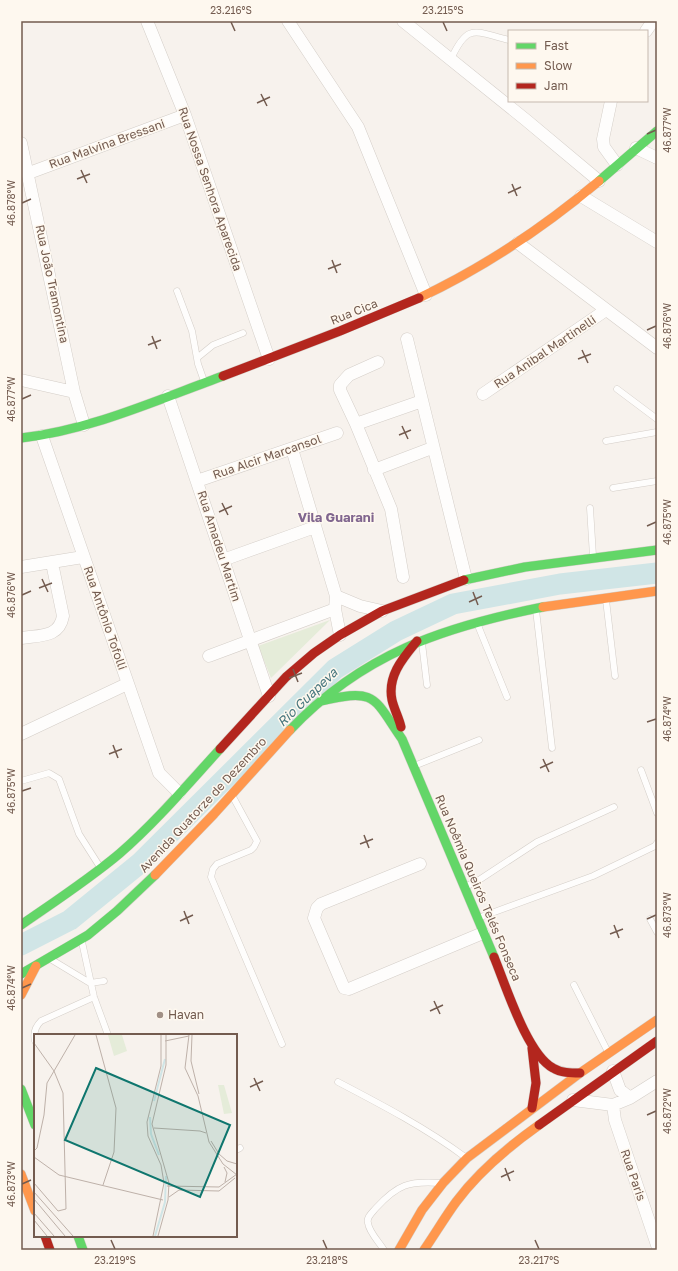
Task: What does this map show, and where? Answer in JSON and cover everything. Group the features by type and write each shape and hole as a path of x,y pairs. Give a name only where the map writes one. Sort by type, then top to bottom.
{"main road":[{"name":"Rua Cica","path":"21,438 42,436 84,425 168,396 269,359 426,295 490,262 518,243 581,196 657,131"},
{"path":"21,926 101,868 152,823 292,672 314,653 340,635 382,611 466,579 525,567 657,550"},
{"name":"Avenida Quatorze de Dezembro","path":"21,974 81,939 122,908 232,795 265,756 321,700 363,669 420,640 476,622 536,608 657,591"},
{"name":"Rua Noêmia Queirós Telés Fonseca","path":"402,739 400,721 392,699 391,683 395,669 420,640"},
{"name":"Rua Noêmia Queirós Telés Fonseca","path":"321,700 355,695 366,696 379,704 402,739 531,1046 544,1063 553,1070 563,1073 580,1073"},
{"path":"21,995 36,966"},
{"path":"399,1250 422,1210 443,1183 467,1158 580,1073 657,1020"},
{"path":"424,1250 456,1201 485,1169 512,1144 657,1041"},
{"name":"Rua Noêmia Queirós Telés Fonseca","path":"531,1046 536,1083 532,1108"},
{"path":"22,1093 34,1123"},
{"path":"21,1174 34,1208"},
{"path":"45,1237 50,1250"},
{"path":"78,1237 83,1250"}],"street":[{"name":"Rua Nossa Senhora Aparecida","path":"147,21 185,115 269,359"},
{"path":"288,21 358,127 426,295"},
{"path":"403,21 451,58 599,181"},
{"path":"647,30 653,21"},
{"path":"611,102 603,139 604,147 617,165"},
{"name":"Rua Malvina Bressani","path":"29,173 185,115"},
{"name":"Rua João Tramontina","path":"21,143 29,173 74,392 84,425"},
{"path":"636,148 657,158"},
{"path":"581,196 657,242"},
{"path":"518,243 657,348"},
{"name":"Rua Anibal Martinelli","path":"483,394 606,310"},
{"path":"407,339 432,448 466,579"},
{"path":"378,362 349,375 340,385 340,390 356,424 391,509 403,577"},
{"path":"21,380 74,392"},
{"name":"Rua Amadeu Martim","path":"168,396 269,696"},
{"path":"356,424 422,401"},
{"name":"Rua Alcir Marcansol","path":"197,481 337,433"},
{"name":"Rua Antônio Tofolli","path":"42,436 158,773 179,793"},
{"path":"292,448 336,596 335,609 340,635"},
{"path":"374,470 432,448"},
{"path":"223,560 315,527"},
{"path":"21,568 84,557"},
{"path":"21,638 52,633 59,629 62,623 63,616 52,562"},
{"path":"336,596 360,606 382,611"},
{"path":"209,656 335,609"},
{"path":"21,734 127,684"},
{"path":"420,864 321,904 317,908 314,918 344,988 349,989 483,932"},
{"path":"613,1071 620,1090 630,1098"},
{"path":"572,1100 613,1105 630,1098 657,1081"},
{"name":"Rua Paris","path":"613,1105 615,1120 657,1244"}],"lane":[{"path":"451,58 460,40 475,32 508,40"},
{"path":"177,292 192,331 204,383"},
{"path":"197,358 213,345 243,333"},
{"path":"617,389 657,419"},
{"path":"606,441 657,432"},
{"path":"613,488 657,481"},
{"path":"590,508 593,558"},
{"path":"606,598 615,676"},
{"path":"536,608 552,748"},
{"path":"476,622 507,697"},
{"path":"420,640 427,685"},
{"path":"414,766 479,740"},
{"path":"641,770 657,814"},
{"path":"21,781 49,773 59,779 79,834 101,868"},
{"path":"232,795 257,842 251,850 216,864 211,877 282,1044"},
{"path":"464,887 475,883 537,842 614,807"},
{"path":"477,918 592,876 655,846 657,843"},
{"path":"650,919 657,932"},
{"path":"81,939 90,983 108,1034"},
{"path":"49,958 90,983 104,981"},
{"path":"574,985 608,1054"},
{"path":"34,1034 37,1025 41,1021 94,997"},
{"path":"338,1082 385,1106 437,1137 467,1158"},
{"path":"384,1250 369,1227 367,1222 369,1216 389,1194 403,1185 417,1182 443,1183"}],"green space":[{"path":"330,620 271,678 258,646"}],"waterway":[{"name":"Rio Guapeva","path":"21,945 70,920 140,863 335,669 396,631 453,604 560,584 657,573"}],"traffic: fast":[{"path":"599,181 657,131"},
{"path":"21,438 47,434 98,421 124,413 223,376"},
{"path":"464,580 525,567 657,550"},
{"path":"290,730 317,704 346,682 375,663 438,635 471,624 543,607"},
{"path":"321,701 353,696 364,696 372,699 385,714 402,739 494,957"},
{"path":"21,925 83,882 133,842 159,816 220,749"},
{"path":"21,974 88,935 117,911 155,875"},
{"path":"21,1089 34,1122"},
{"path":"78,1237 83,1250"}],"traffic: slow":[{"path":"419,298 467,273 513,246 557,215 599,181"},
{"path":"543,607 657,591"},
{"path":"155,875 214,814 290,730"},
{"path":"21,995 36,966"},
{"path":"399,1250 422,1210 443,1183 467,1158 580,1073 657,1020"},
{"path":"424,1250 456,1202 474,1180 505,1151 539,1125"},
{"path":"21,1174 34,1208"}],"traffic: jam":[{"path":"223,376 340,331 419,298"},
{"path":"220,749 286,677 314,653 340,635 382,611 464,580"},
{"path":"401,727 392,700 392,683 397,668 417,641"},
{"path":"494,957 518,1018 534,1049 543,1060 556,1070 580,1073"},
{"path":"539,1125 657,1041"},
{"path":"532,1048 536,1083 532,1108"},
{"path":"45,1237 50,1250"}],"place":[{"name":"Havan","path":"160,1015"}],"district":[{"name":"Vila Guarani","path":"336,517"}]}
